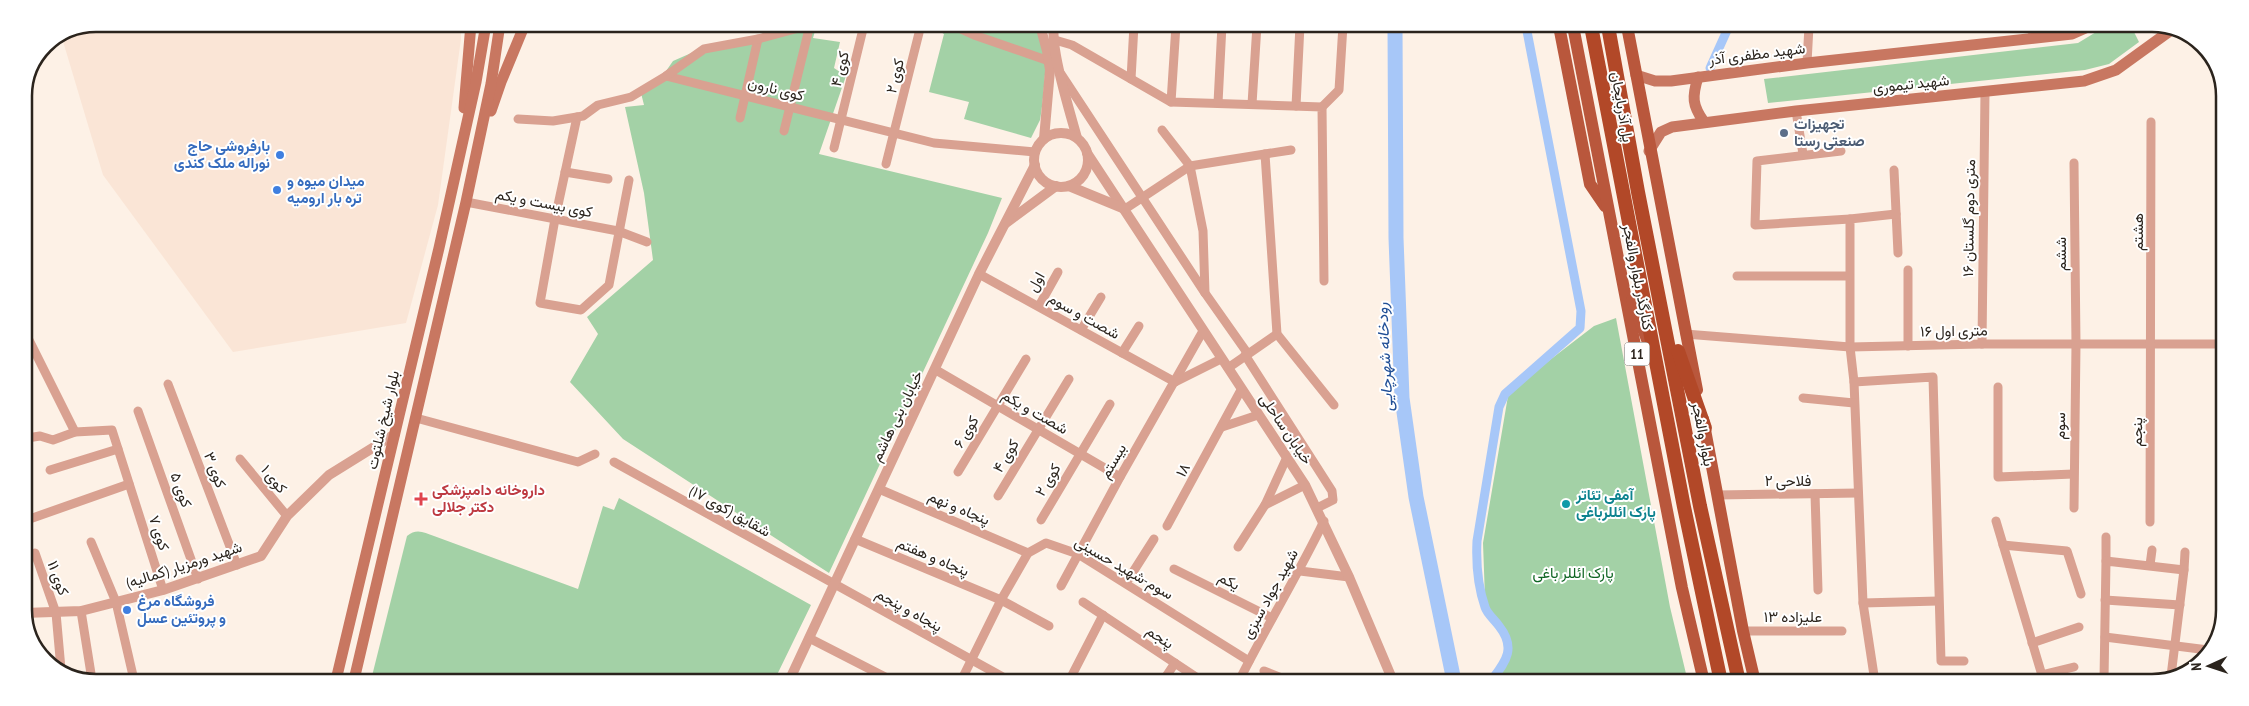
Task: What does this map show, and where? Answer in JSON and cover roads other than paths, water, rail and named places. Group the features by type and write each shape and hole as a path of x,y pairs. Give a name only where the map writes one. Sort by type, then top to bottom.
{"highway":[{"name":"پل آذربایجان","path":"1592,32 1622,195 1658,369"},
{"name":"پل آذربایجان","path":"1609,32 1638,192"},
{"name":"بلوار والفجر","path":"1638,192 1662,304 1700,506 1737,674"},
{"path":"1662,304 1704,428"},
{"name":"11","path":"1658,369 1684,507 1720,674"}],"main road":[{"path":"458,167 471,32"},
{"path":"458,167 485,32"},
{"path":"355,674 466,202 492,75 499,32"},
{"path":"473,170 501,82 522,32"},
{"path":"1560,32 1590,184 1609,212"},
{"name":"کنارگذر بلوار والفجر","path":"1574,32 1682,588 1702,674"},
{"path":"1628,32 1685,334 1753,674"},
{"name":"شهید مظفری آذر","path":"1636,75 1655,81 1698,77 2032,32 2072,34 2076,32"},
{"name":"شهید تیموری","path":"1650,152 1661,132 1672,127 1796,111 2084,80 2116,70 2166,34"},
{"path":"1698,77 1693,92 1694,108 1704,122"},
{"name":"بلوار شیخ شلتوت","path":"337,674 458,167"},
{"path":"1619,262 1658,369"},
{"path":"411,367 427,370"},
{"path":"357,594 373,598"}],"street":[{"path":"518,119 553,122 583,116 598,105 630,97 666,76 704,49 784,32"},
{"path":"784,131 808,32"},
{"name":"کوی ۴","path":"841,120 862,32"},
{"name":"کوی ۲","path":"894,134 919,32"},
{"path":"967,32 1048,61"},
{"path":"1042,32 1050,70 1044,139"},
{"path":"1053,32 1060,72 1077,138 1087,152 1088,160 1085,173 1069,186"},
{"path":"1056,32 1072,45 1171,102 1322,107"},
{"path":"1131,79 1134,32"},
{"path":"1171,102 1176,32"},
{"path":"1218,103 1222,32"},
{"path":"1252,104 1257,32"},
{"path":"1296,106 1300,32"},
{"path":"1324,281 1322,107 1339,90 1342,32"},
{"path":"1807,63 1808,32"},
{"path":"740,118 758,39"},
{"path":"1060,72 1246,355 1332,491 1333,500 1317,508"},
{"name":"کوی نارون","path":"666,76 934,143 1035,152"},
{"name":"۱۶ متری دوم گلستان","path":"1982,344 1985,92"},
{"path":"1796,111 1803,154"},
{"path":"577,117 555,219 540,303 580,310 609,285 628,180"},
{"path":"834,148 841,120"},
{"name":"هشتم","path":"2151,122 2152,343"},
{"path":"1162,130 1190,166 1203,231 1205,293"},
{"path":"1077,138 1064,133 1050,135 1044,139 1035,152 1035,165 1043,179 1056,186 1069,186 1125,209 1190,166 1291,150"},
{"path":"886,164 894,134"},
{"path":"1841,151 1803,154 1757,161 1756,225 1896,214"},
{"name":"خیابان ساحلی","path":"1087,152 1241,390 1305,485 1324,520 1350,576 1390,674"},
{"path":"1265,154 1277,334 1334,405"},
{"name":"ششم","path":"2074,163 2076,344"},
{"name":"خیابان بنی هاشم","path":"792,674 936,370 979,274 1035,165"},
{"path":"1894,170 1898,253"},
{"path":"565,172 608,180"},
{"path":"1003,226 1056,186"},
{"name":"کوی بیست و یکم","path":"466,202 618,231 647,242"},
{"path":"1850,219 1850,347 1854,382 1863,603 1874,674"},
{"path":"1908,270 1908,346"},
{"name":"اول","path":"1038,306 1058,272"},
{"name":"شصت و سوم","path":"979,274 1175,382"},
{"path":"1737,276 1849,276"},
{"path":"1081,330 1101,297"},
{"path":"1122,353 1139,326"},
{"name":"بیستم","path":"1061,586 1203,331"},
{"path":"1228,368 1277,334"},
{"name":"۱۶ متری اول","path":"1685,334 1850,347 1982,344 2216,344"},
{"name":"پنجم","path":"2150,522 2152,343"},
{"name":"سوم","path":"2074,508 2076,344"},
{"path":"32,347 75,432 53,440 40,436 33,436"},
{"path":"1175,382 1221,358"},
{"path":"997,406 1026,359"},
{"name":"شصت و یکم","path":"936,370 1120,477"},
{"path":"1854,382 1933,377 1940,662 1964,661"},
{"path":"1038,430 1069,379"},
{"name":"کوی ۳","path":"168,384 237,564"},
{"path":"1998,388 1998,477 2073,474"},
{"name":"۱۸","path":"1167,526 1241,390"},
{"path":"1803,398 1854,403"},
{"path":"1080,454 1110,404"},
{"name":"کوی ۶","path":"958,472 997,406"},
{"name":"کوی ۵","path":"138,411 198,579"},
{"path":"1222,427 1258,415"},
{"path":"416,418 578,462 595,454"},
{"name":"کوی ۷","path":"75,432 112,430 163,590"},
{"name":"کوی ۴","path":"998,496 1038,430"},
{"name":"شهید ورمزیار (کمالیه)","path":"33,613 81,611 163,590 261,556 287,516 329,476 395,434"},
{"path":"50,470 118,449"},
{"name":"کوی ۲","path":"1041,520 1080,454"},
{"path":"1238,547 1265,505 1287,457"},
{"name":"کوی ۱","path":"240,459 287,516"},
{"name":"شقایق (کوی ۱۷)","path":"614,462 834,584"},
{"path":"33,519 129,484"},
{"path":"1265,505 1305,485"},
{"name":"پنجاه و نهم","path":"879,489 1028,553"},
{"name":"فلاحی ۲","path":"1717,494 1858,493"},
{"path":"1816,494 1818,590"},
{"name":"شهید جواد سبزی","path":"1242,674 1272,618 1300,571 1324,520"},
{"path":"1996,521 2041,674"},
{"path":"2104,674 2106,537"},
{"name":"پنجاه و هفتم","path":"855,539 1001,600 1049,626"},
{"path":"1126,583 1154,539"},
{"path":"91,542 116,602 133,674"},
{"name":"سوم-شهید حسینی","path":"1028,553 1046,543 1078,554 1249,661"},
{"path":"2003,545 2067,551 2081,594"},
{"path":"2150,565 2152,550"},
{"name":"کوی ۱۱","path":"35,552 56,613 60,663"},
{"path":"2172,670 2185,552"},
{"path":"965,674 1001,600 1028,553"},
{"path":"2106,561 2184,570"},
{"name":"یکم","path":"1174,569 1272,618"},
{"path":"1300,571 1350,576"},
{"name":"پنجاه و پنجم","path":"834,584 972,660"},
{"path":"2106,600 2180,604"},
{"path":"1863,603 1938,601"},
{"name":"پنجم","path":"1083,602 1192,674"},
{"path":"81,611 91,673"},
{"path":"1073,674 1103,615"},
{"path":"2032,643 2079,627"},
{"name":"۱۳ علیزاده","path":"1743,631 1842,631"},
{"path":"2105,637 2184,646"},
{"path":"809,638 879,674"},
{"path":"972,660 997,674"},
{"path":"1168,674 1175,663"},
{"path":"2055,674 2074,667"},
{"path":"1264,672 1269,674"}],"waterway":[{"name":"رودخانه شهرچایی","path":"1395,32 1396,238 1402,398 1416,497 1453,674"},
{"path":"1496,674 1507,655 1507,642 1504,634 1485,607 1478,574 1477,541 1499,407 1505,394 1580,328 1581,311 1527,32"},
{"path":"1710,68 1726,32"}],"place":[{"name":"تجهیزات صنعتی رستا","path":"1784,133"},
{"name":"بارفروشی حاج نوراله ملک کندی","path":"280,155"},
{"name":"میدان میوه و تره بار ارومیه","path":"277,190"},
{"name":"داروخانه دامپزشکی دکتر جلالی","path":"421,499"},
{"name":"آمفی تئاتر پارک ائللرباغی","path":"1566,504"},
{"name":"فروشگاه مرغ و پروتئین عسل","path":"127,610"}],"park label":[{"name":"پارک ائللر باغی","path":"1573,573"}]}
